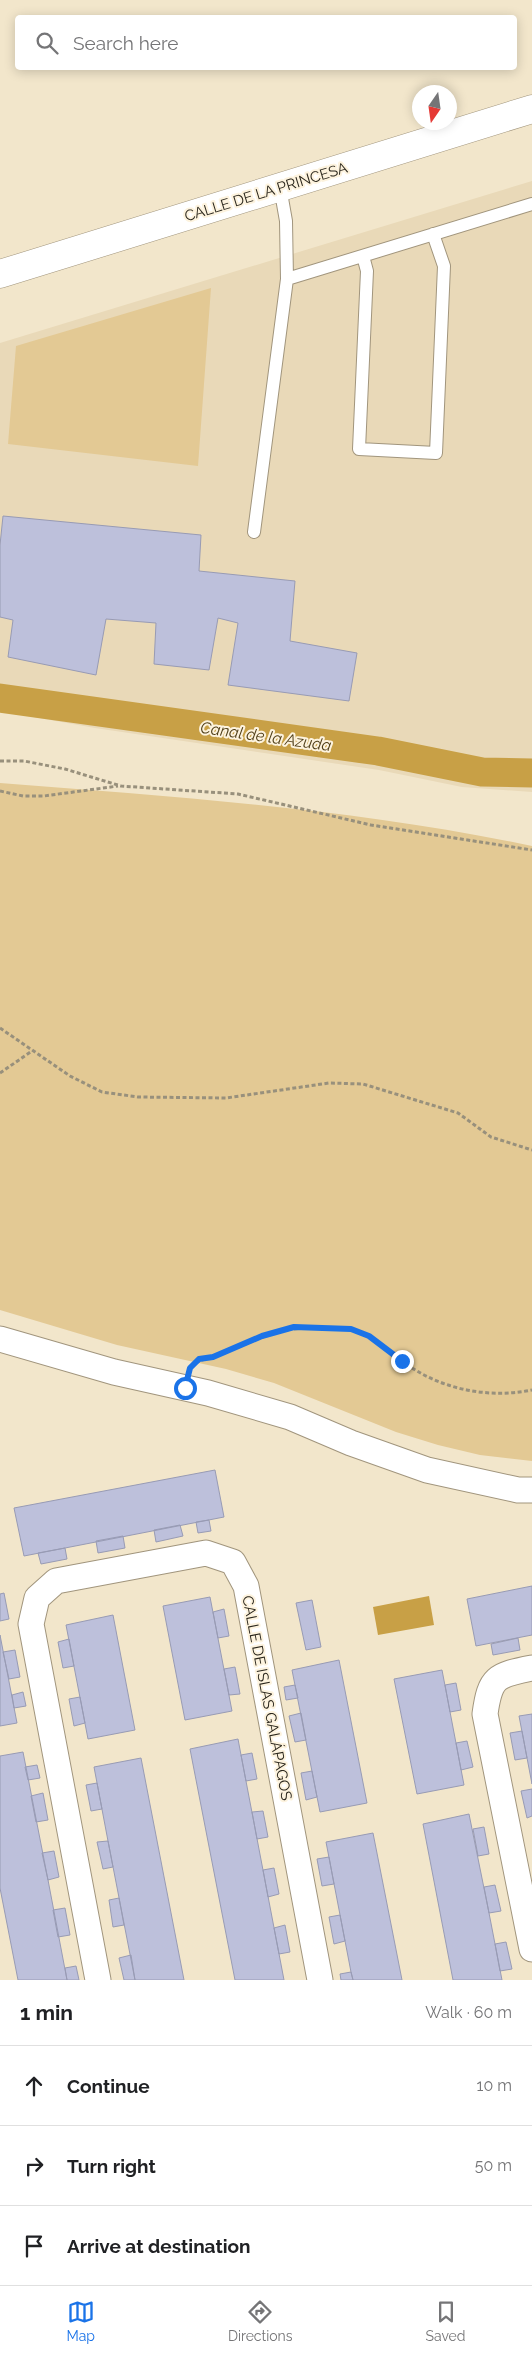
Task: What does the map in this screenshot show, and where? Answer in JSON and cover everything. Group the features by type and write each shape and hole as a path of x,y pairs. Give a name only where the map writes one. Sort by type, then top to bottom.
{"street":[{"name":"CALLE DE LA PRINCESA","path":"0,274 532,109"},
{"path":"0,1339 114,1372 185,1388 290,1417 352,1443 427,1470 518,1490 532,1490"},
{"name":"CALLE DE ISLAS GALÁPAGOS","path":"98,1980 31,1624 36,1598 56,1580 206,1553 233,1562 246,1586 320,1980"},
{"path":"532,1668 505,1673 489,1689 485,1714 532,1949"}],"lane":[{"path":"254,532 287,279 286,221 280,187"},
{"path":"287,279 532,204"},
{"path":"363,256 367,271 359,449 436,453 444,266 433,234"}],"path":[{"path":"0,761 24,761 65,769 121,786"},
{"path":"0,790 23,796 44,796 121,786 238,794 371,825 532,850"},
{"path":"0,1028 70,1076 102,1092 138,1097 226,1098 329,1083 363,1084 458,1113 491,1137 517,1147 532,1150"},
{"path":"0,1072 32,1051"},
{"path":"185,1388 190,1368 199,1359 213,1357 278,1331 303,1327 351,1329 369,1336 416,1370 454,1387 501,1394 532,1390"}],"shaded area":[{"path":"532,181 532,792 462,787 379,770 95,728 0,711 0,343"},
{"path":"211,288 198,466 8,444 16,346"},
{"path":"0,783 200,799 334,813 466,833 532,846 532,1461 480,1455 438,1445 396,1432 274,1383 226,1369 117,1345 0,1310"},
{"path":"429,1596 434,1625 378,1635 373,1607"}],"building":[{"path":"3,516 201,535 199,571 295,581 290,641 357,653 349,701 228,685 238,623 218,618 209,670 154,664 156,623 106,619 96,675 8,657 13,620 0,617 0,545"},
{"path":"215,1470 224,1517 24,1556 14,1508"},
{"path":"209,1520 211,1531 198,1533 196,1522"},
{"path":"180,1525 183,1536 156,1542 154,1530"},
{"path":"123,1536 125,1548 98,1553 96,1541"},
{"path":"65,1548 67,1559 41,1564 38,1553"},
{"path":"532,1586 532,1635 476,1646 467,1599"},
{"path":"4,1593 9,1619 0,1621 0,1594"},
{"path":"210,1597 232,1711 185,1720 163,1606"},
{"path":"312,1600 321,1647 306,1650 296,1603"},
{"path":"224,1609 229,1636 218,1638 213,1612"},
{"path":"113,1615 135,1730 88,1739 66,1625"},
{"path":"0,1635 17,1723 0,1726"},
{"path":"518,1638 520,1650 493,1655 491,1644"},
{"path":"69,1639 74,1666 63,1668 58,1642"},
{"path":"15,1650 20,1677 9,1679 3,1652"},
{"path":"339,1660 367,1803 320,1812 292,1670"},
{"path":"235,1667 240,1694 229,1695 224,1669"},
{"path":"442,1670 464,1785 417,1794 394,1679"},
{"path":"456,1683 461,1710 450,1712 445,1685"},
{"path":"295,1685 298,1698 286,1700 284,1687"},
{"path":"23,1692 26,1706 14,1708 12,1695"},
{"path":"80,1697 85,1723 74,1726 69,1699"},
{"path":"301,1713 306,1740 295,1742 289,1716"},
{"path":"532,1714 532,1784 519,1716"},
{"path":"522,1731 527,1758 515,1760 510,1733"},
{"path":"238,1739 284,1980 235,1980 190,1749"},
{"path":"467,1741 473,1767 461,1770 456,1743"},
{"path":"23,1752 67,1980 18,1980 0,1888 0,1756"},
{"path":"252,1753 257,1779 246,1781 241,1755"},
{"path":"141,1758 184,1980 135,1980 108,1841 94,1767"},
{"path":"37,1765 40,1778 28,1780 25,1767"},
{"path":"312,1771 317,1797 306,1800 301,1773"},
{"path":"97,1783 102,1809 91,1811 86,1785"},
{"path":"532,1789 532,1816 527,1818 521,1791"},
{"path":"43,1793 48,1820 36,1822 31,1796"},
{"path":"263,1811 268,1837 257,1839 252,1812"},
{"path":"469,1814 502,1980 453,1980 423,1824"},
{"path":"484,1827 489,1854 478,1856 473,1829"},
{"path":"373,1833 402,1980 353,1980 351,1972 326,1842"},
{"path":"108,1841 113,1867 103,1869 97,1842"},
{"path":"54,1851 59,1877 48,1880 42,1853"},
{"path":"329,1857 334,1884 322,1886 317,1859"},
{"path":"274,1868 279,1894 268,1897 263,1870"},
{"path":"495,1885 501,1911 489,1913 484,1887"},
{"path":"119,1898 124,1925 113,1927 109,1900"},
{"path":"65,1908 70,1935 58,1937 53,1910"},
{"path":"340,1915 345,1941 334,1944 329,1917"},
{"path":"285,1925 290,1952 279,1954 274,1928"},
{"path":"506,1942 512,1969 500,1971 495,1944"},
{"path":"131,1955 135,1980 124,1980 119,1958"},
{"path":"76,1966 79,1980 67,1980 65,1968"},
{"path":"351,1972 353,1980 341,1980 340,1974"}],"waterway":[{"name":"Canal de la Azuda","path":"0,698 378,751 482,772 532,773"}],"route":[{"path":"185,1388 190,1368 199,1359 213,1357 262,1336 294,1327 351,1329 369,1336 402,1361"}]}
